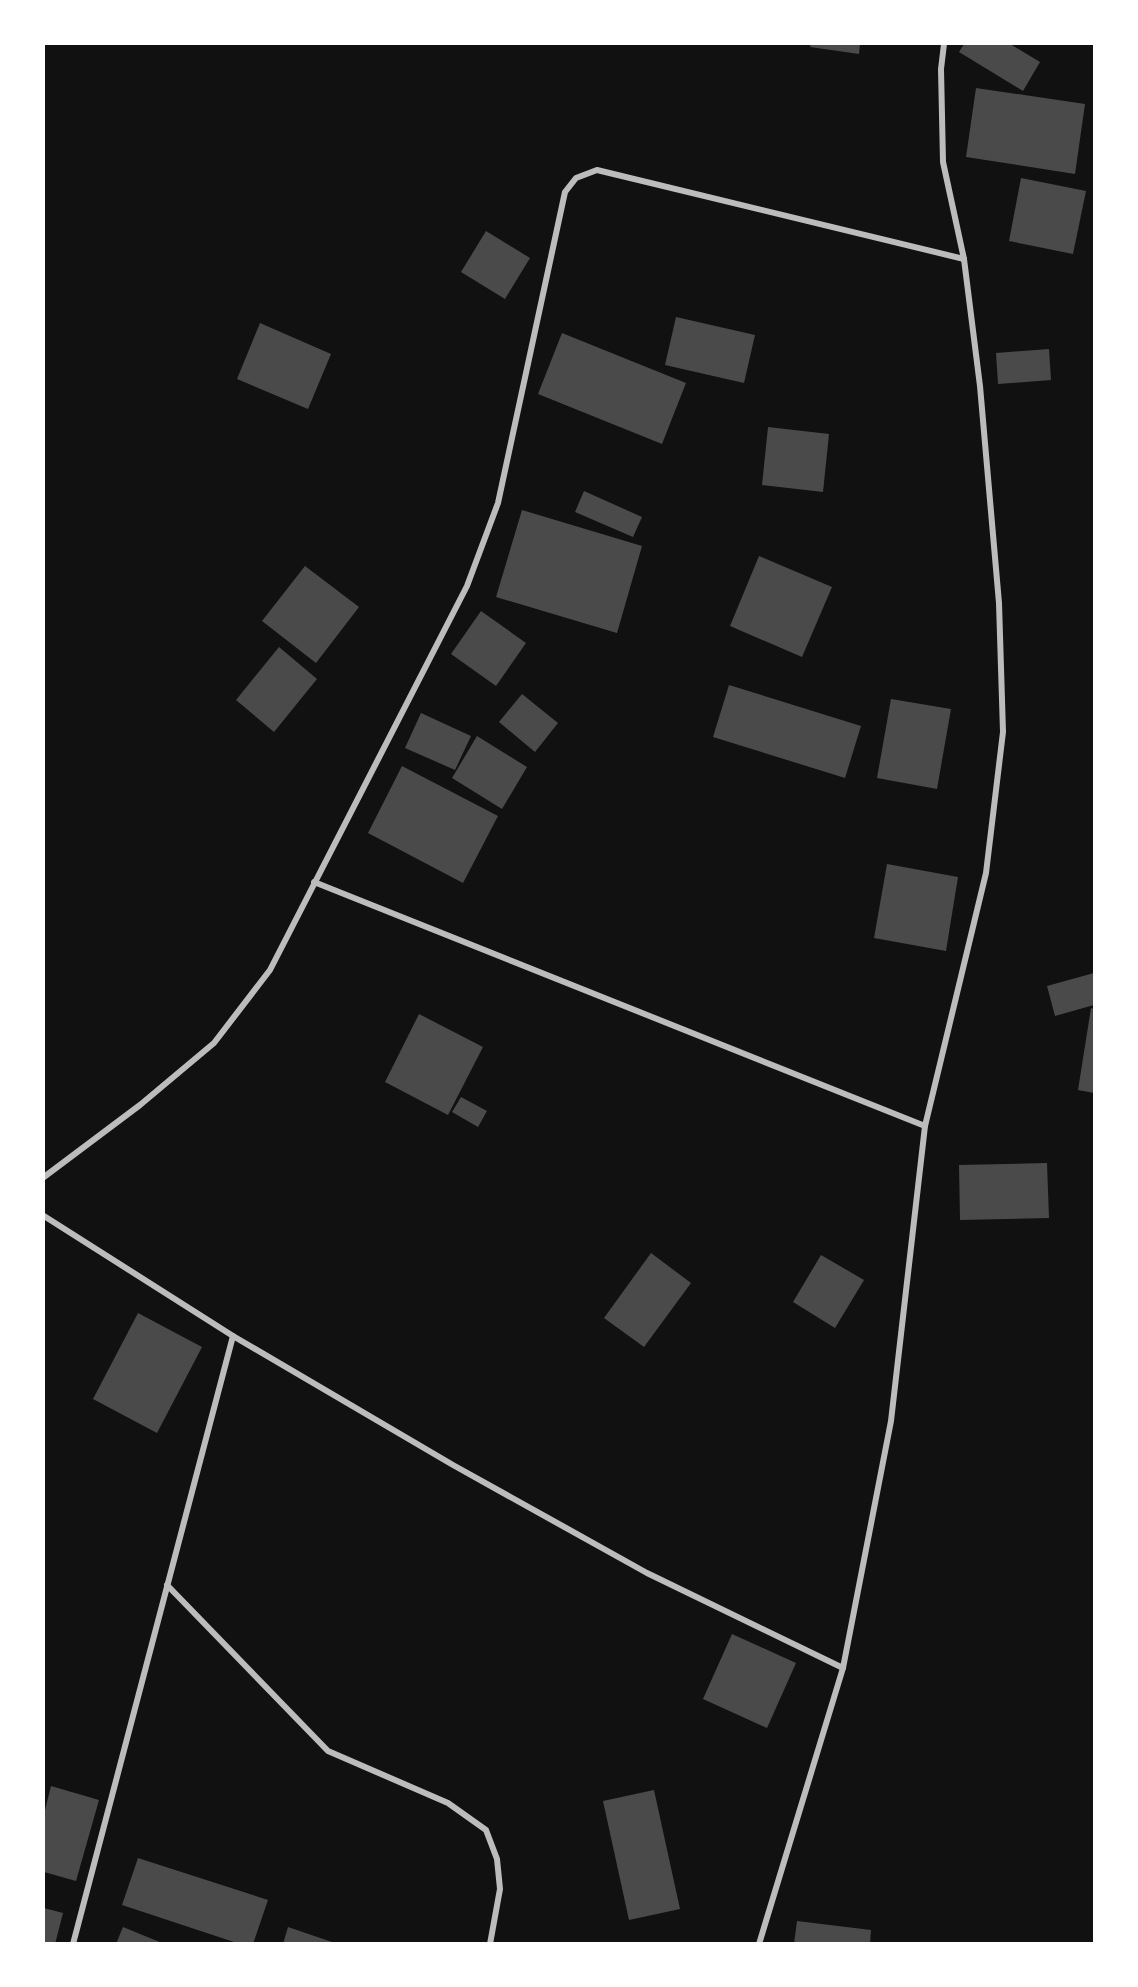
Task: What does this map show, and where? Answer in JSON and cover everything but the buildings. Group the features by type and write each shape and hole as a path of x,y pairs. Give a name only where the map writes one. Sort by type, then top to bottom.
{"street":[{"path":"759,1944 843,1668 891,1421 925,1126 986,873 1003,732 999,603 980,386 964,259 943,162 941,69 944,44"},
{"path":"44,1177 140,1105 214,1043 270,970 467,586 498,503 566,192 576,178 597,170 964,259"},
{"path":"314,882 925,1126"},
{"path":"44,1216 233,1336 453,1465 647,1573 843,1668"},
{"path":"72,1944 233,1336"},
{"path":"167,1585 328,1751 448,1803 486,1830 497,1859 500,1889 490,1944"}]}
